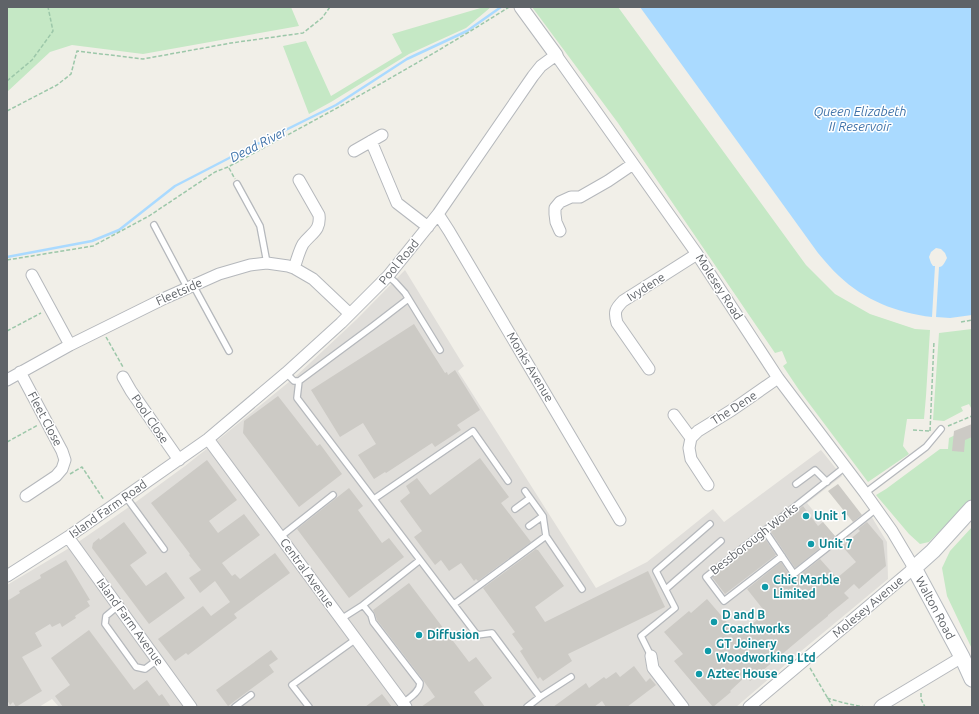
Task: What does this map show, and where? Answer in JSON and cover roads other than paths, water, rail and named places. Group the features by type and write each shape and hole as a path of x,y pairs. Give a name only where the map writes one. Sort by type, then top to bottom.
{"main road":[{"name":"Walton Road","path":"972,508 914,568 962,657 972,679"}],"street":[{"name":"Molesey Road","path":"521,7 697,254 778,378 876,508 914,568"},
{"name":"Pool Road","path":"208,439 286,373 350,314 388,276 438,214 533,76 541,66 556,55"},
{"path":"354,151 382,135"},
{"path":"371,141 397,203 428,227"},
{"path":"560,231 556,222 555,208 560,202 571,197 580,197 608,181 633,164"},
{"path":"294,268 299,252 317,229 320,221 319,215 299,180"},
{"name":"Monks Avenue","path":"438,214 620,520"},
{"name":"Ivydene","path":"649,369 617,323 615,315 617,307 623,301 697,254"},
{"name":"Fleetside","path":"7,380 70,344 142,308 219,274 250,265 267,263 294,268 314,279 350,314"},
{"path":"32,275 70,344"},
{"name":"Fleet Close","path":"20,372 62,451 65,460 62,469 56,476 26,496"},
{"name":"Pool Close","path":"123,378 179,460"},
{"name":"The Dene","path":"690,438 778,378"},
{"path":"674,415 690,438 689,448 691,460 708,485"},
{"name":"Island Farm Road","path":"7,576 68,537 208,439"},
{"name":"Central Avenue","path":"208,439 404,705"},
{"name":"Island Farm Avenue","path":"68,537 191,707"},
{"name":"Molesey Avenue","path":"748,707 914,568"},
{"path":"651,656 653,668 683,707"},
{"path":"880,707 962,657"}],"lane":[{"path":"237,184 260,226 267,263"},
{"path":"154,225 229,350"},
{"path":"388,276 408,299 440,350"},
{"path":"286,373 294,381 299,381 408,299"},
{"path":"299,381 297,398 477,635 492,633 540,698"},
{"path":"865,493 926,447 941,429"},
{"path":"374,499 473,431 508,481"},
{"name":"Bessborough Works","path":"782,556 724,601 706,578 845,467"},
{"path":"796,484 814,470 827,482"},
{"path":"525,491 543,516 546,536 582,589"},
{"path":"283,541 333,495"},
{"path":"126,497 164,549"},
{"path":"515,509 530,498"},
{"path":"765,531 794,574 876,508"},
{"path":"529,526 543,516"},
{"path":"651,656 641,636 675,608 656,571 710,524"},
{"path":"454,604 546,536"},
{"path":"666,589 721,541"},
{"path":"341,620 420,560"},
{"path":"363,604 371,615 373,622 420,683 420,687 417,692 404,705"},
{"path":"118,606 106,616 105,624 136,667 144,669 157,660"},
{"path":"309,707 292,685 356,639"},
{"path":"527,707 571,677"},
{"path":"235,707 251,695"}],"water":[{"name":"Queen Elizabeth II Reservoir","path":"640,7 972,7 972,315 950,318 936,317 939,267 945,263 947,258 941,249 936,248 931,252 929,257 933,266 935,266 932,317 894,309 882,304 859,292 836,273 818,253"}],"waterway":[{"name":"Dead River","path":"7,257 92,241 119,230 175,186 336,105 407,59 467,31 501,7"}],"place":[{"name":"Unit 1","path":"806,516"},
{"name":"Unit 7","path":"811,544"},
{"name":"Chic Marble Limited","path":"765,587"},
{"name":"D and B Coachworks","path":"714,622"},
{"name":"Diffusion","path":"419,635"},
{"name":"GT Joinery Woodworking Ltd","path":"708,651"},
{"name":"Aztec House","path":"699,674"}]}
